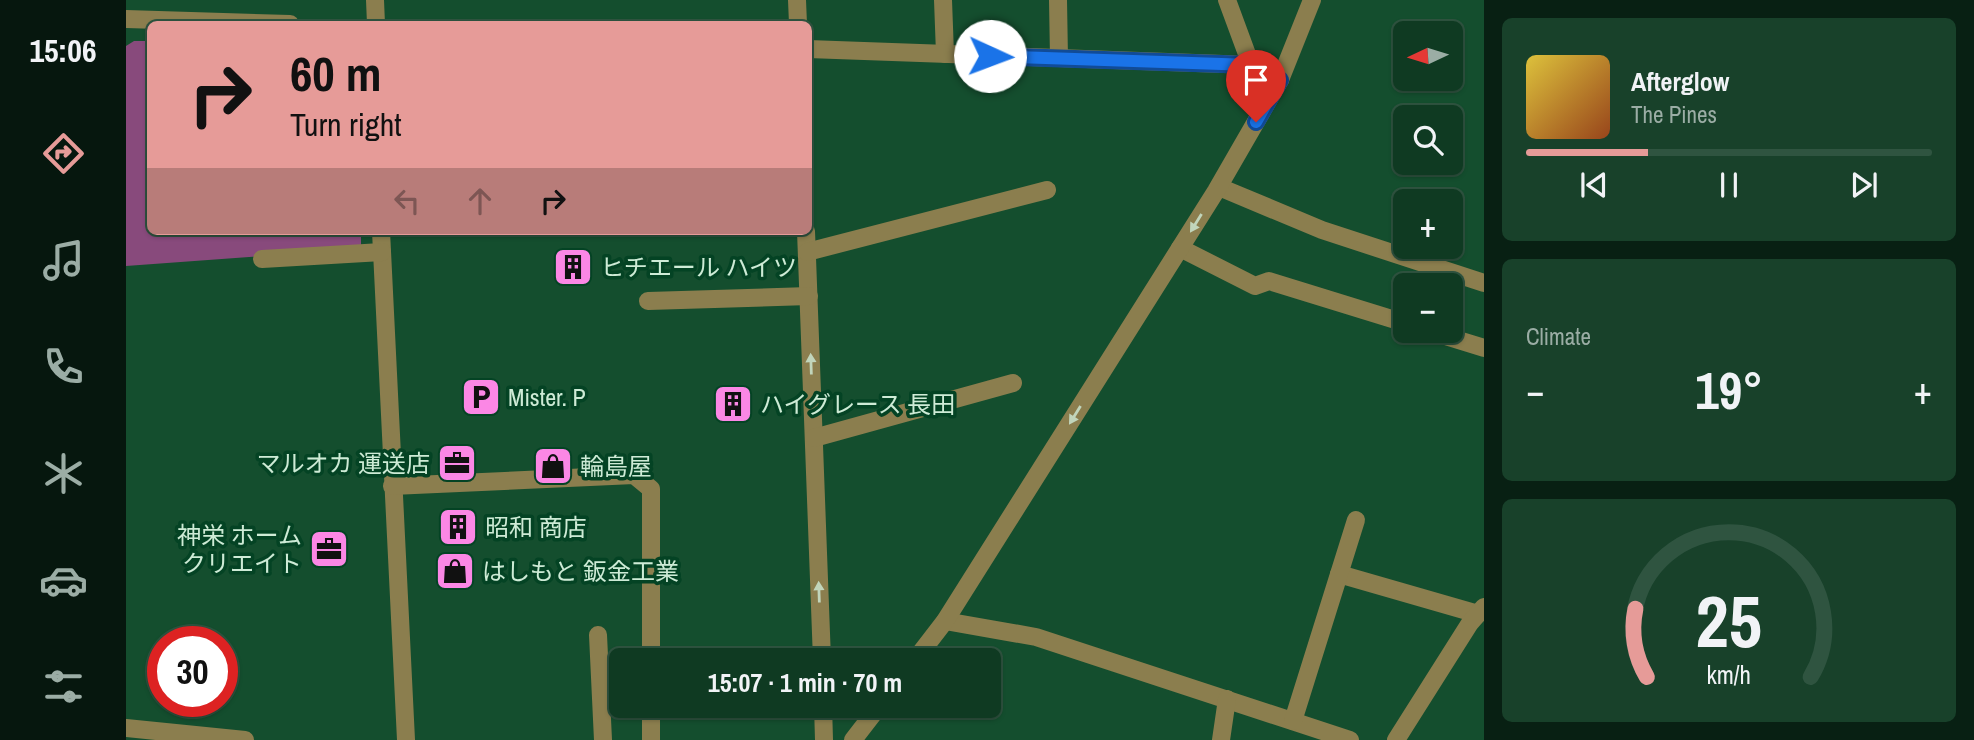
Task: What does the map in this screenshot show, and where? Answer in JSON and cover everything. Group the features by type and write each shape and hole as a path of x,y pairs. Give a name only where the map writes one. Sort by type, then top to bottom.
{"street":[{"path":"375,0 376,21"},
{"path":"797,0 798,21"},
{"path":"943,0 945,54"},
{"path":"1058,0 1059,58"},
{"path":"1227,0 1251,65"},
{"path":"924,648 945,621 1219,187 1280,80 1312,0"},
{"path":"126,19 192,21"},
{"path":"812,49 1251,65 1280,80"},
{"path":"1219,187 1322,230 1484,283"},
{"path":"807,252 1047,190"},
{"path":"381,235 405,740"},
{"path":"806,235 822,648"},
{"path":"1180,248 1255,286 1269,281 1393,319"},
{"path":"262,259 382,252"},
{"path":"648,301 808,296"},
{"path":"1463,342 1484,348"},
{"path":"814,438 1013,383"},
{"path":"392,486 634,475 651,489 651,648"},
{"path":"1293,721 1356,520"},
{"path":"1339,574 1481,610 1396,740"},
{"path":"945,621 1036,637 1350,740"},
{"path":"598,635 603,740"},
{"path":"1221,740 1227,699"},
{"path":"651,718 651,740"},
{"path":"823,718 824,740"},
{"path":"853,740 870,718"},
{"path":"126,728 245,740"}],"shaded area":[{"path":"134,41 147,41 147,235 361,235 361,249 126,266 126,46"}],"place":[{"name":"ヒチエール ハイツ","path":"573,267"},
{"name":"Mister. P","path":"481,397"},
{"name":"ハイグレース 長田","path":"733,404"},
{"name":"マルオカ 運送店","path":"457,463"},
{"name":"輪島屋","path":"553,466"},
{"name":"昭和 商店","path":"458,527"},
{"name":"神栄 ホーム クリエイト","path":"329,549"},
{"name":"はしもと 鈑金工業","path":"455,571"}],"route":[{"path":"990,56 1251,65 1280,80 1256,122"}]}
